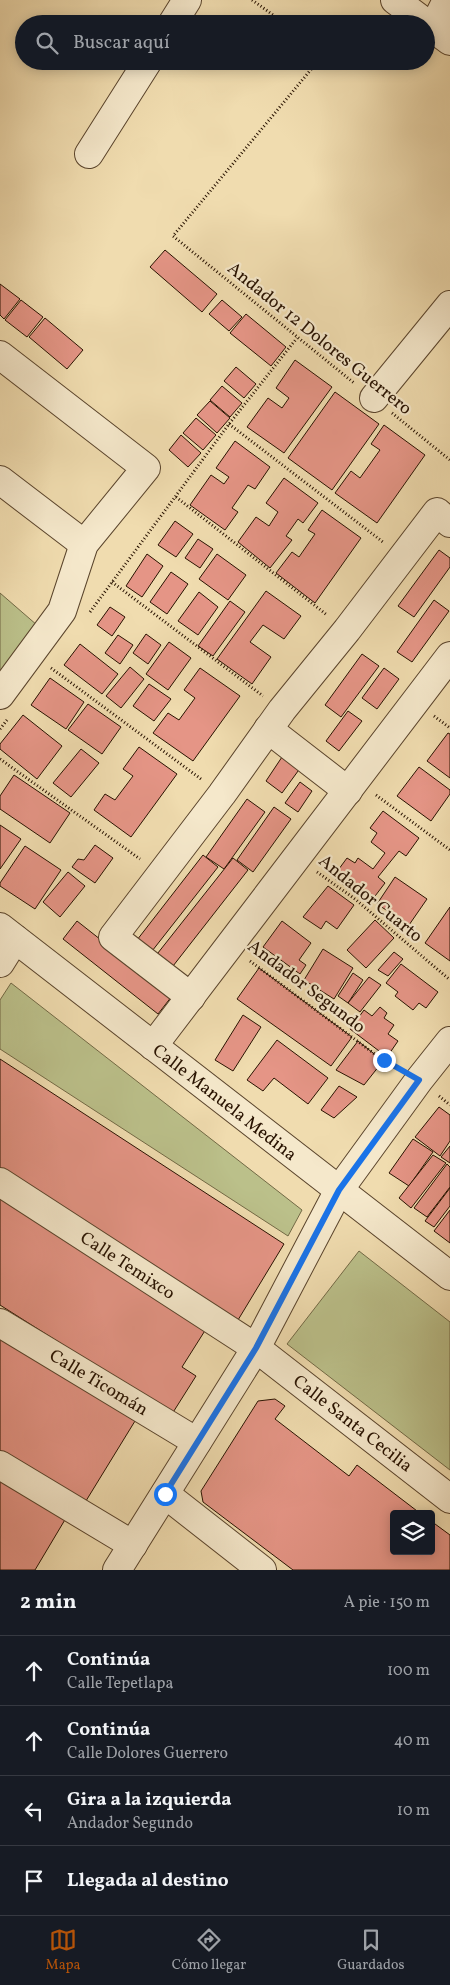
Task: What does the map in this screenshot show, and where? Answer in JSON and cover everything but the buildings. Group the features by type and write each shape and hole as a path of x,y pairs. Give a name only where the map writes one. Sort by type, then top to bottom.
{"street":[{"path":"178,15 187,0"},
{"path":"395,0 415,15"},
{"path":"441,34 447,0"},
{"path":"89,154 142,70"},
{"path":"374,398 450,305"},
{"path":"0,355 146,468 84,544 62,611 6,704"},
{"path":"0,480 84,544"},
{"path":"190,997 113,937 222,794 275,719 347,630 437,512 450,523"},
{"path":"153,1046 450,656"},
{"path":"275,719 352,785"},
{"path":"0,963 5,931"},
{"name":"Calle Manuela Medina","path":"5,931 450,1276"},
{"path":"117,1570 256,1348 339,1190 419,1080 450,1041"},
{"name":"Calle Temixco","path":"0,1182 256,1348"},
{"name":"Calle Ticomán","path":"0,1323 197,1442"},
{"name":"Calle Santa Cecilia","path":"256,1348 450,1499"},
{"path":"0,1464 133,1545"},
{"path":"165,1494 262,1570"}],"path":[{"path":"252,0 273,15"},
{"name":"Andador 12 Dolores Guerrero","path":"311,70 173,236 450,460"},
{"path":"89,613 229,424 297,338"},
{"path":"229,424 403,557"},
{"path":"176,497 347,630"},
{"path":"112,582 275,719"},
{"path":"49,666 222,794"},
{"path":"0,729 6,704"},
{"path":"0,759 161,874"},
{"path":"352,785 450,850"},
{"name":"Andador Cuarto","path":"297,856 355,898 450,980"},
{"name":"Andador Segundo","path":"230,944 259,968 384,1060 419,1080"}],"green space":[{"path":"0,593 45,632 0,680"},
{"path":"11,983 302,1210 288,1236 0,1049 0,1000"},
{"path":"359,1251 450,1322 450,1470 287,1344"}],"route":[{"path":"165,1494 256,1348 339,1190 419,1080 384,1060"}]}
